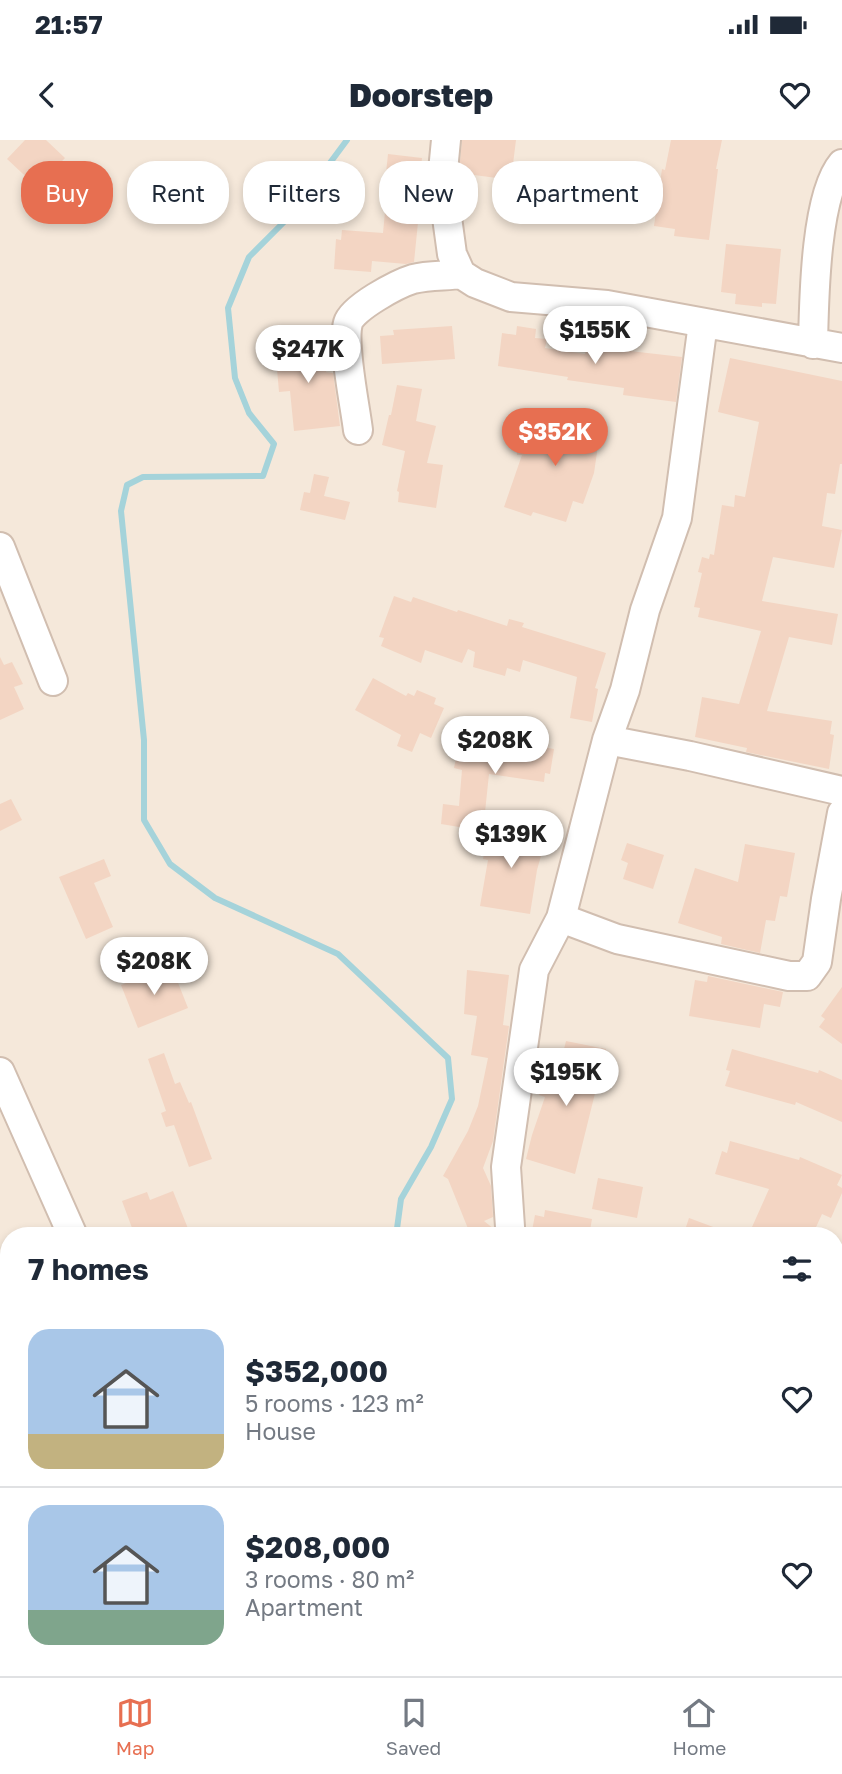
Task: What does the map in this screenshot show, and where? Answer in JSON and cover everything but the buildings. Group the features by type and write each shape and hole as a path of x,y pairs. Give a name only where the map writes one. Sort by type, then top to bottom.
{"street":[{"path":"446,140 442,181 452,254 461,274 475,283 511,297 607,304 842,348"},
{"path":"813,344 814,279 825,205 836,171 842,164"},
{"path":"358,430 347,341 347,325 351,314 412,279 461,274"},
{"path":"510,1227 506,1167 534,970 561,918 607,740 625,690 645,610 677,518 703,323"},
{"path":"0,547 53,681"},
{"path":"607,740 842,791"},
{"path":"561,918 617,939 789,976 807,976 817,962 834,897 842,813"},
{"path":"0,1072 69,1227"}],"shaded area":[{"path":"0,140 842,140 842,1227 0,1227"}],"waterway":[{"path":"347,140 292,214 249,257 228,308 235,378 249,413 274,444 263,476 143,477 127,485 121,511 144,740 144,820 170,864 215,898 338,954 448,1058 452,1099 431,1147 401,1199 397,1227"}]}
